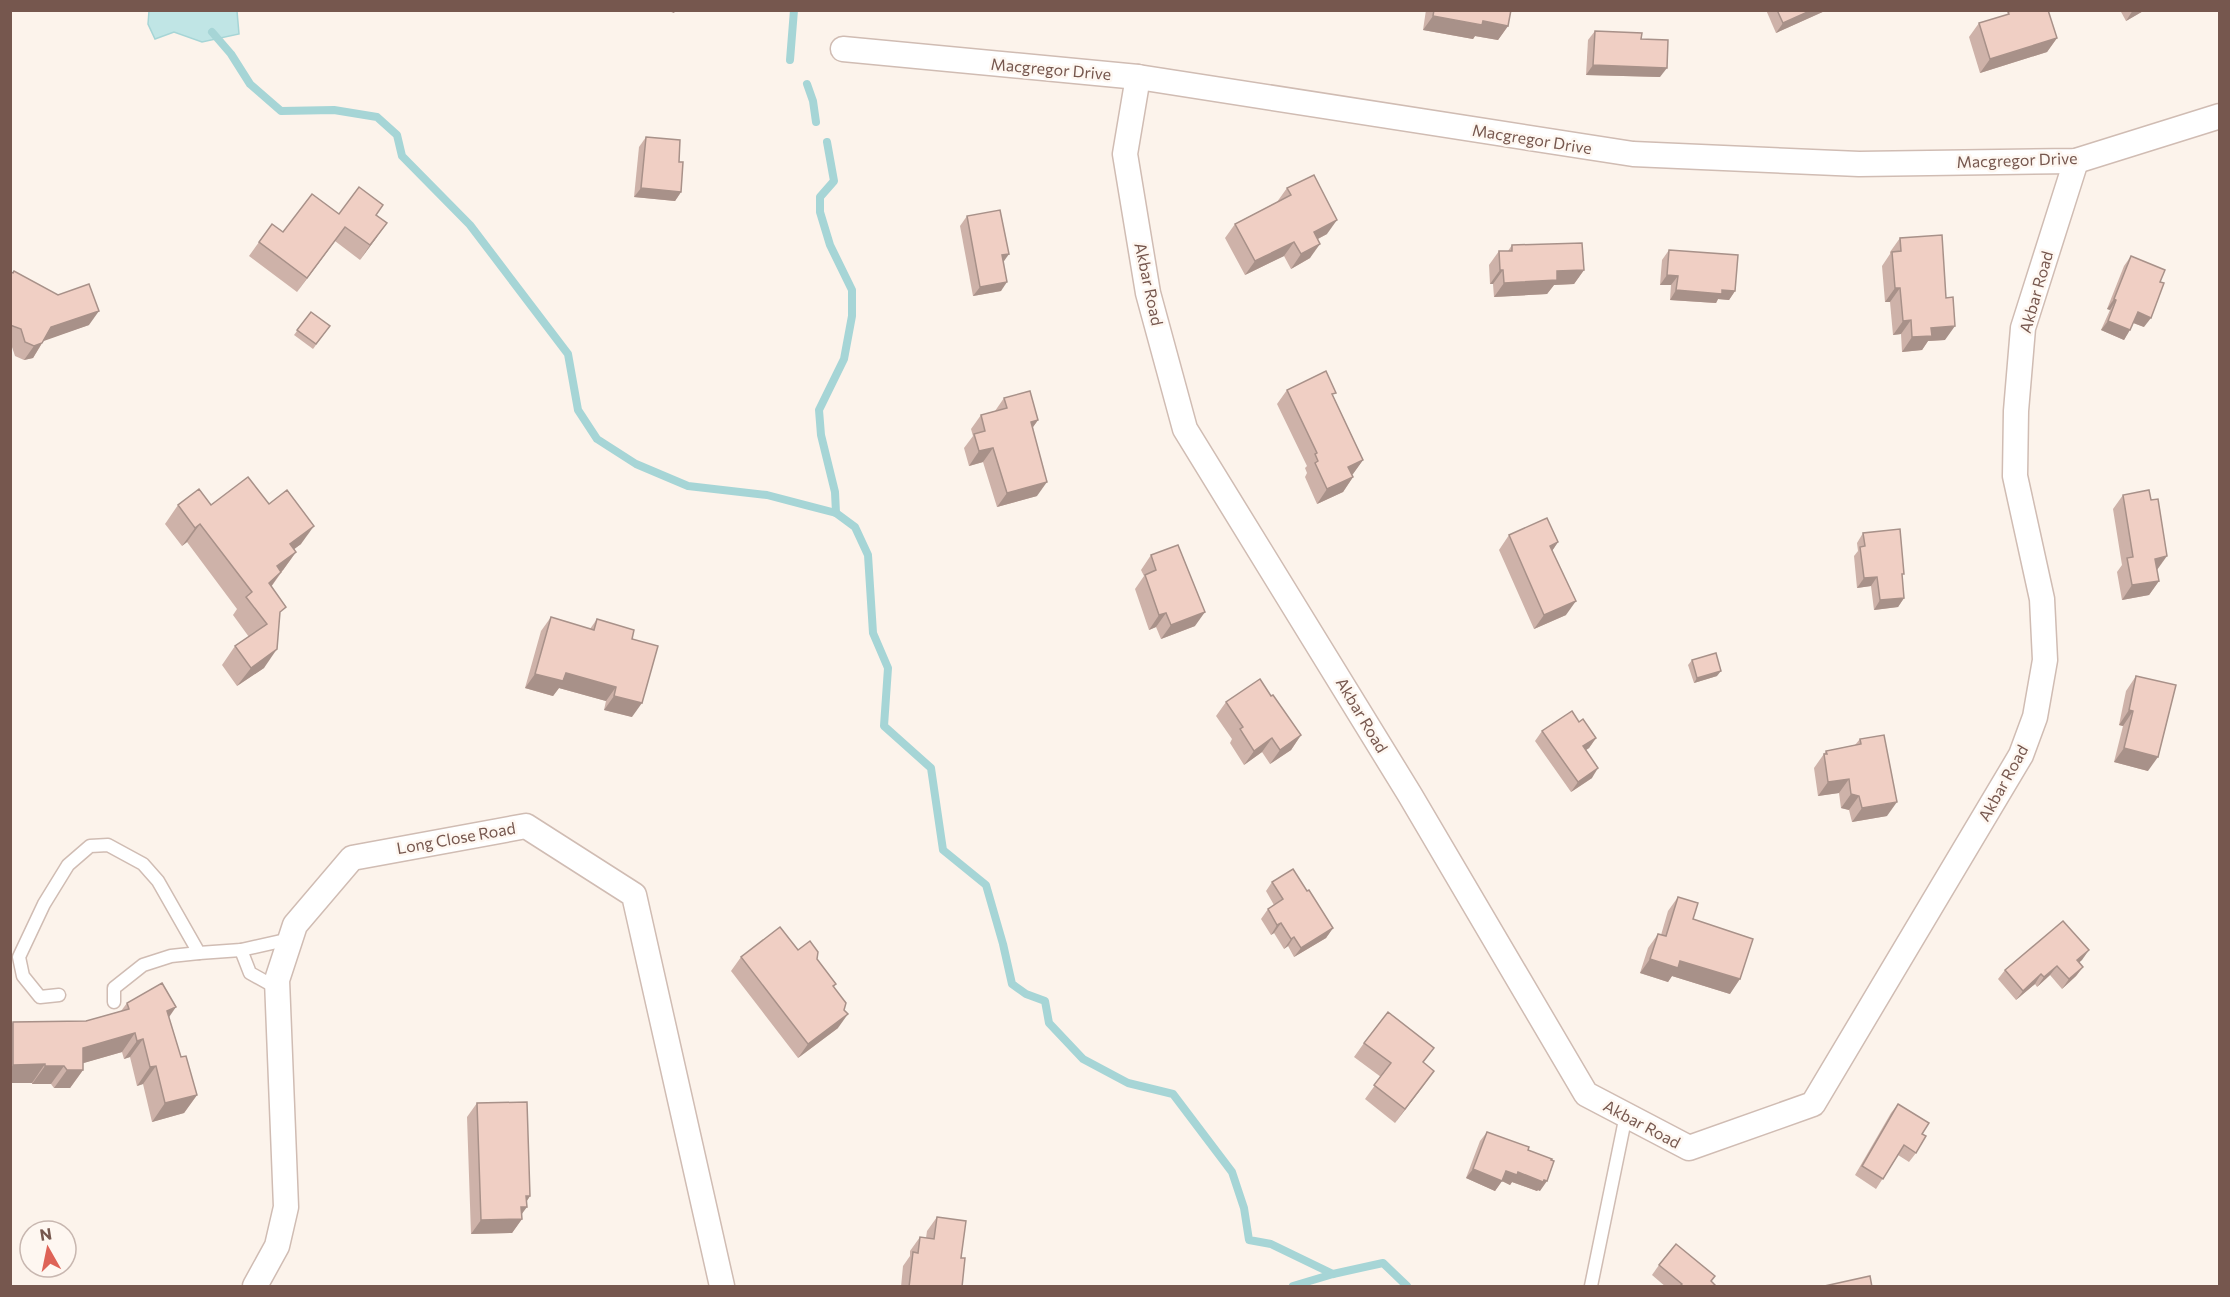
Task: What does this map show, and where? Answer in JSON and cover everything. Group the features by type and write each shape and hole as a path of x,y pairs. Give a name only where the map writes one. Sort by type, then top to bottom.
{"street":[{"name":"Macgregor Drive","path":"843,50 1138,77 1633,154 1859,164 2076,161 2220,116"},
{"name":"Akbar Road","path":"1138,77 1125,154 1148,293 1185,429 1410,795 1586,1094 1689,1148 1813,1104 2021,755 2035,717 2045,660 2042,599 2015,476 2016,411 2023,328 2076,161"},
{"name":"Long Close Road","path":"255,1287 277,1245 286,1208 277,980 295,925 352,858 526,826 634,895 722,1287"}],"lane":[{"path":"59,995 40,997 22,976 19,957 44,904 68,865 90,846 108,845 143,864 158,881 199,952"},
{"path":"114,1002 114,987 143,965 171,956 241,950 291,939"},
{"path":"241,950 250,972 277,988"},
{"path":"1591,1287 1626,1115"}],"water":[{"path":"149,11 237,11 239,34 202,42 174,32 155,39 148,24"}],"building":[{"path":"1434,10 1511,10 1508,26 1483,21 1482,25 1433,16"},
{"path":"1777,10 1812,10 1783,23"},
{"path":"2048,10 2057,38 1990,59 1979,23 2009,14 2008,12"},
{"path":"1595,31 1642,33 1641,39 1668,40 1667,68 1593,65"},
{"path":"646,137 680,140 679,162 683,162 681,192 641,188"},
{"path":"1314,175 1337,220 1314,232 1320,244 1301,254 1294,242 1255,261 1235,224 1291,195 1287,188"},
{"path":"359,187 383,205 376,215 387,223 370,245 345,227 307,278 259,242 272,224 283,232 312,194 339,214"},
{"path":"1000,210 1009,254 1002,255 1007,282 980,287 967,216"},
{"path":"1942,235 1946,298 1953,297 1955,326 1931,328 1932,336 1912,337 1911,320 1903,321 1900,288 1895,288 1892,252 1901,251 1900,238"},
{"path":"1582,243 1584,270 1557,271 1557,280 1504,283 1503,270 1500,270 1499,251 1512,251 1512,245"},
{"path":"1669,250 1738,255 1735,291 1722,290 1722,294 1676,290 1678,276 1667,275"},
{"path":"2131,256 2165,270 2160,282 2164,283 2151,318 2138,312 2130,330 2108,321"},
{"path":"10,271 58,295 89,284 99,311 51,327 42,343 34,346 25,342 21,329 10,325"},
{"path":"311,312 330,326 316,344 297,330"},
{"path":"1326,371 1336,393 1332,394 1363,460 1348,467 1353,477 1327,489 1315,463 1318,461 1315,454 1317,453 1287,390"},
{"path":"1030,391 1038,420 1031,422 1047,482 1007,493 993,448 979,451 974,434 985,431 981,415 1007,408 1004,398"},
{"path":"248,477 269,504 287,490 314,526 290,544 296,552 277,566 281,572 269,583 286,607 280,612 277,649 251,668 235,646 267,624 246,597 252,592 200,524 195,528 178,505 199,489 211,505"},
{"path":"2149,490 2151,500 2158,499 2167,556 2155,559 2159,581 2132,585 2127,558 2133,557 2123,495"},
{"path":"1547,518 1558,542 1550,546 1576,601 1544,615 1509,535"},
{"path":"1900,529 1904,598 1880,600 1877,577 1864,578 1860,547 1865,546 1863,533"},
{"path":"1178,545 1205,612 1171,625 1166,613 1159,615 1145,575 1156,570 1151,555"},
{"path":"551,617 594,630 597,619 634,630 632,639 658,646 642,703 614,696 616,687 566,673 563,681 535,674"},
{"path":"1716,653 1721,671 1697,678 1692,660"},
{"path":"2136,676 2176,685 2158,757 2124,748 2133,711 2129,710"},
{"path":"1260,679 1301,735 1280,750 1272,738 1254,751 1240,729 1243,727 1226,702"},
{"path":"1572,711 1579,722 1583,719 1596,738 1583,746 1598,768 1578,782 1542,731"},
{"path":"1884,735 1897,802 1862,808 1859,796 1851,794 1849,779 1828,782 1824,754 1827,754 1826,751 1861,744 1860,739"},
{"path":"1293,869 1333,928 1301,948 1294,937 1291,939 1281,923 1277,925 1268,909 1283,899 1272,882"},
{"path":"1678,897 1698,903 1693,919 1753,939 1740,979 1680,961 1678,968 1650,959 1658,934 1666,936"},
{"path":"2063,921 2089,950 2077,960 2083,967 2069,979 2057,966 2044,977 2041,974 2023,991 2005,970"},
{"path":"780,927 798,950 810,941 818,952 817,959 836,984 833,986 846,1003 844,1010 848,1014 808,1044 741,957"},
{"path":"162,983 176,1007 167,1011 181,1057 186,1056 197,1095 165,1103 156,1066 150,1067 143,1039 137,1041 135,1033 83,1048 83,1070 67,1070 64,1066 45,1066 45,1064 13,1065 13,1022 86,1021 129,1009 127,1003"},
{"path":"1388,1012 1434,1048 1423,1062 1434,1071 1405,1109 1374,1085 1391,1063 1364,1043"},
{"path":"527,1102 530,1196 526,1196 527,1207 521,1207 522,1219 481,1220 477,1103"},
{"path":"1898,1104 1929,1123 1922,1134 1926,1136 1916,1153 1904,1145 1883,1179 1862,1166"},
{"path":"1487,1132 1529,1147 1528,1150 1552,1159 1554,1161 1547,1181 1543,1182 1518,1172 1517,1175 1506,1171 1502,1181 1473,1169"},
{"path":"937,1217 966,1221 961,1258 965,1258 962,1287 909,1287 913,1252 918,1253 920,1237 934,1239"},
{"path":"1676,1244 1715,1276 1711,1281 1717,1287 1679,1287 1682,1284 1659,1265"},
{"path":"1870,1276 1872,1287 1820,1287"}],"waterway":[{"path":"790,60 794,10"},
{"path":"212,32 231,54 250,84 281,111 334,110 377,117 397,135 402,156 470,225 568,354 578,410 597,439 636,464 688,486 767,495 836,513 855,527 868,555 873,633 888,668 884,726 931,768 943,850 986,885 1012,984 1026,994 1045,1001 1049,1023 1083,1059 1128,1083 1173,1094 1232,1172 1244,1208 1249,1240 1271,1244 1333,1274"},
{"path":"807,84 813,101 816,122"},
{"path":"827,142 834,181 820,197 820,212 830,245 852,290 852,316 844,359 819,410 821,435 835,492 836,513"},
{"path":"1293,1286 1383,1263 1407,1286"}]}
